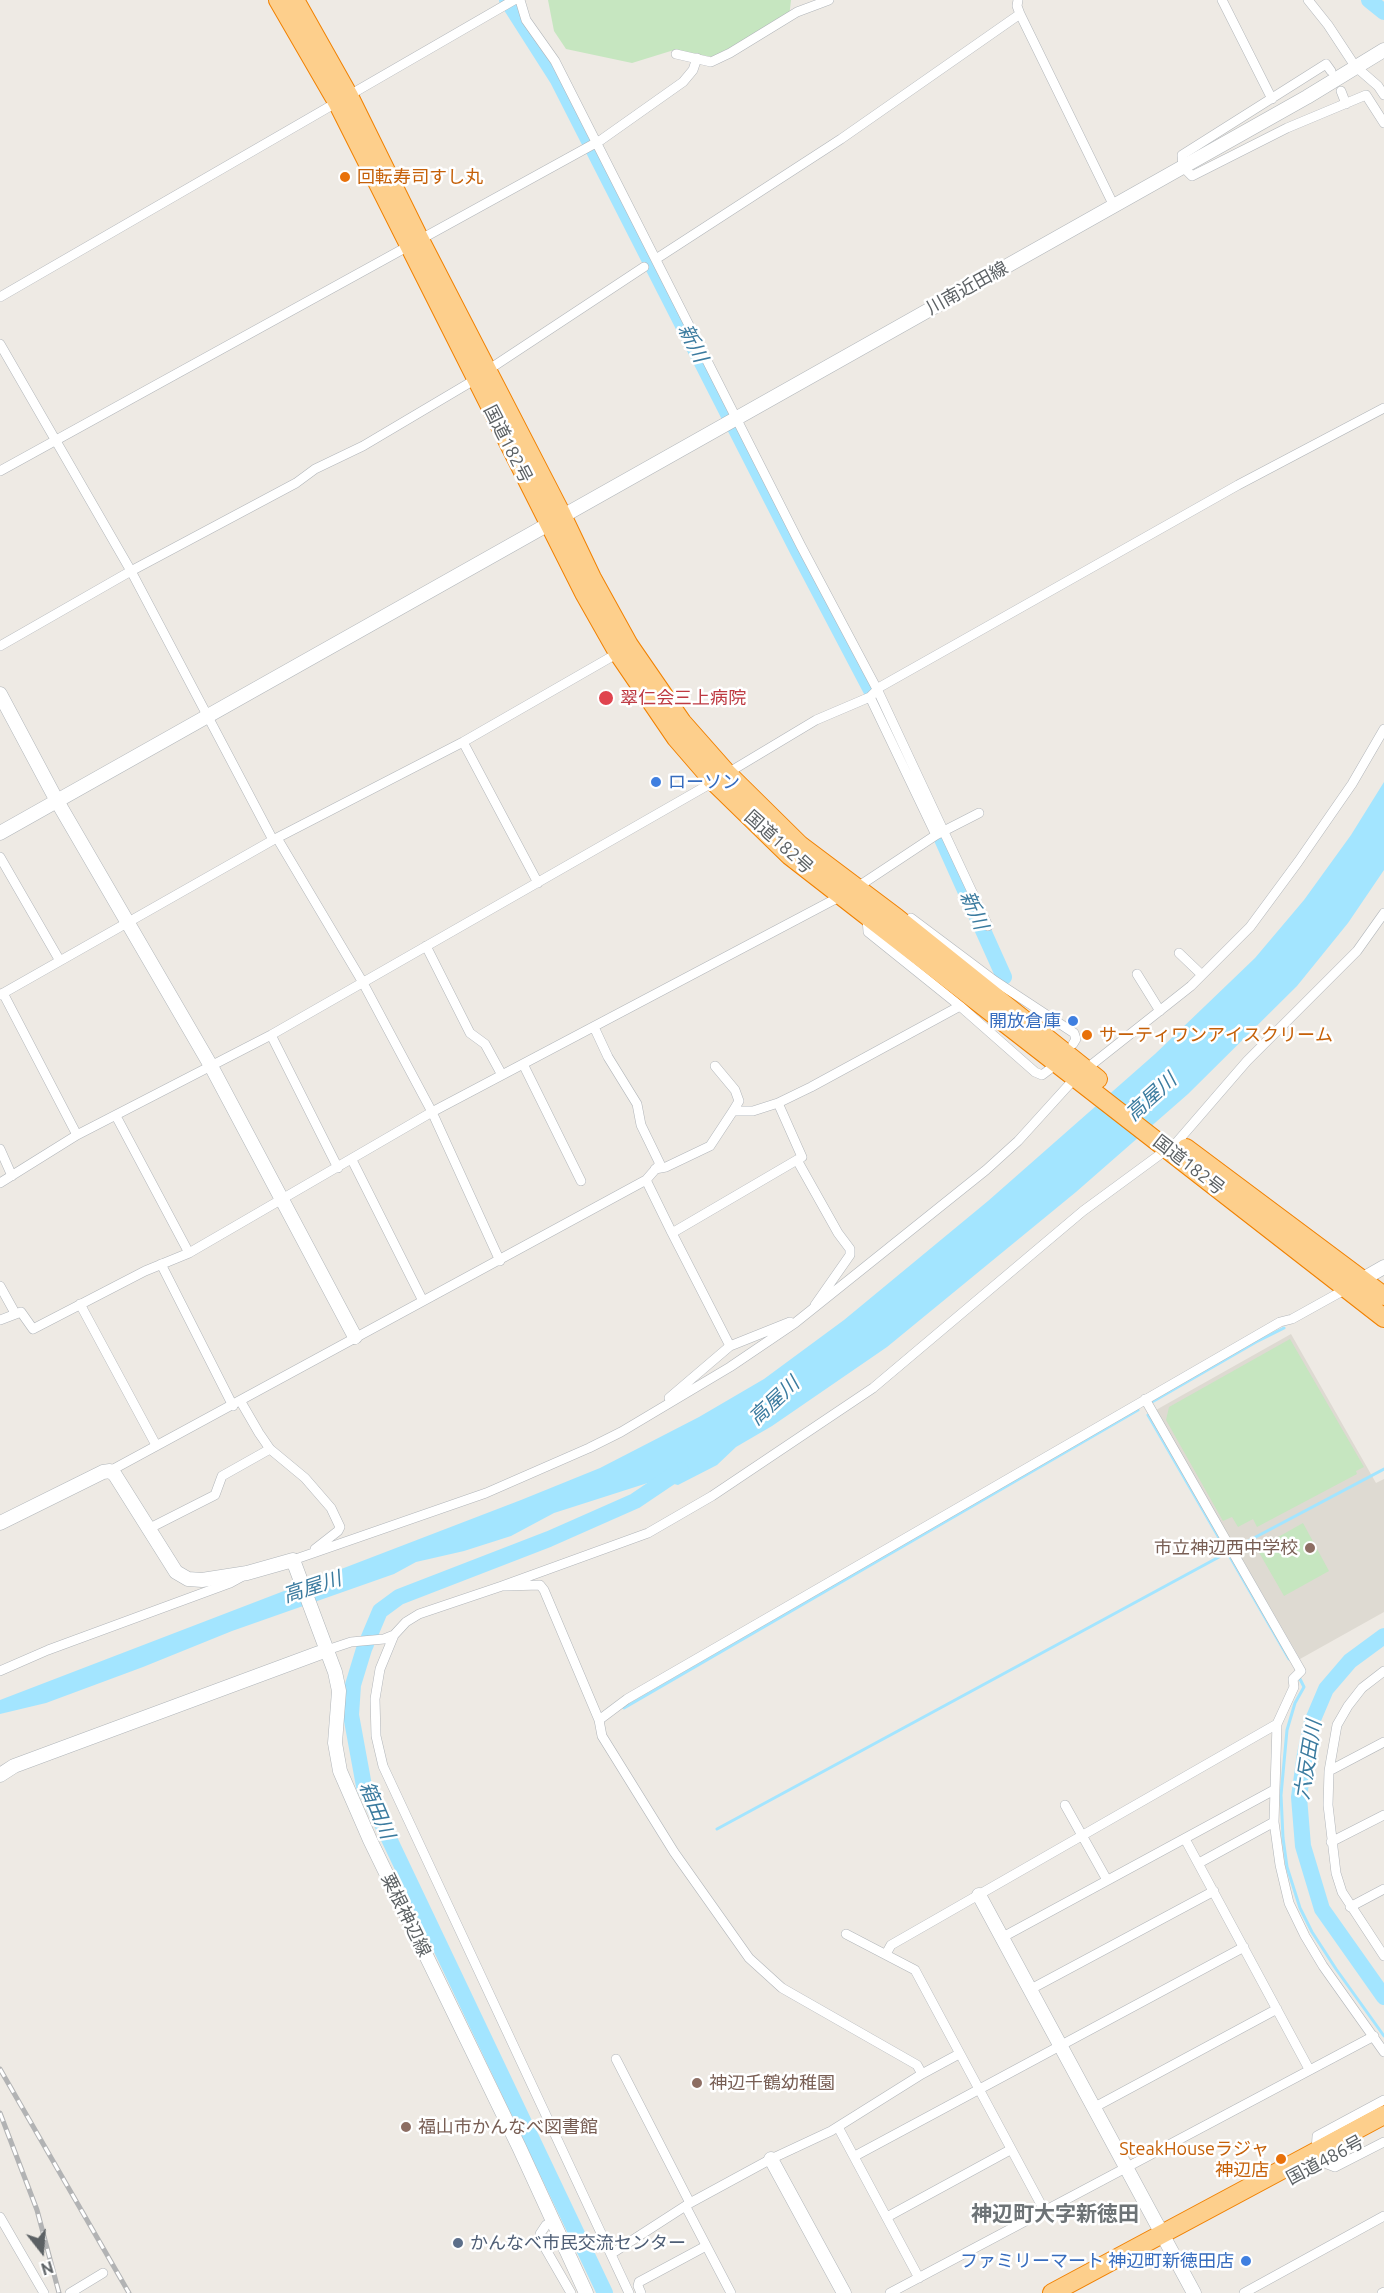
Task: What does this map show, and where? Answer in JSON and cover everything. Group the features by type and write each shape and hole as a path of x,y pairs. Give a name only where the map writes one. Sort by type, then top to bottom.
{"highway":[{"name":"国道182号","path":"279,0 343,99"},
{"name":"国道182号","path":"295,0 414,242 555,519 592,578 629,645 721,777"},
{"name":"国道182号","path":"555,519 584,593 618,653 676,738 800,845 848,892 867,915 1085,1076"},
{"name":"国道182号","path":"848,892 897,918 1085,1076 1384,1318"},
{"name":"国道182号","path":"1167,1141 1384,1296"},
{"name":"国道486号","path":"1319,2157 1384,2115"},
{"name":"国道486号","path":"1053,2293 1165,2239 1319,2157 1384,2128"},
{"name":"国道486号","path":"1075,2293 1165,2239"}],"street":[{"path":"0,297 514,0"},
{"path":"520,0 526,20 555,60 656,259 731,421 878,691 941,834"},
{"path":"676,54 711,62 798,12 829,0"},
{"path":"1008,0 1018,7 1114,206"},
{"path":"1222,0 1272,99"},
{"path":"1308,0 1384,95"},
{"path":"656,259 841,139 1018,7"},
{"name":"川南近田線","path":"0,833 1307,97 1384,50"},
{"path":"0,471 597,142 683,82 693,70 697,58"},
{"path":"1331,71 1326,64 1182,155 1183,167 1192,176 1287,128 1366,95 1384,123"},
{"path":"1341,91 1346,104"},
{"path":"0,646 131,571 296,483 315,469 363,446 482,375 644,267"},
{"path":"0,344 131,571 275,839 362,981 432,1112 500,1261"},
{"path":"0,1183 77,1136 271,1035 362,981 538,883 816,720 870,698 880,687 1089,568 1238,484 1384,408"},
{"path":"77,1136 2,994 275,839 462,742 618,653"},
{"path":"0,694 57,801 211,1066 355,1337"},
{"path":"870,698 988,926"},
{"path":"308,1554 486,1493 589,1448 730,1367 795,1323 986,1170 1085,1076 1202,975 1250,927 1352,783 1384,729"},
{"path":"462,742 538,883"},
{"path":"0,1320 21,1312 33,1329 145,1271 189,1253 432,1112 848,892 979,813"},
{"path":"0,857 60,961"},
{"path":"629,2293 383,1766 376,1736 375,1699 380,1669 394,1635 406,1622 418,1614 648,1533 712,1496 873,1389 1167,1141 1357,951 1384,913"},
{"path":"867,915 868,932 960,1006 1035,1072 1042,1075 1050,1069"},
{"path":"897,918 908,916 995,981 1074,1033 1076,1039 1073,1044"},
{"path":"426,946 470,1033 485,1044 502,1075"},
{"path":"1179,953 1202,975"},
{"path":"1137,974 1160,1011"},
{"path":"733,1111 753,1112 811,1087 960,1006"},
{"path":"0,1523 102,1472 110,1471 237,1404 355,1337 500,1261 646,1180 660,1164 641,1125 637,1104 608,1057 594,1027"},
{"path":"271,1035 338,1168"},
{"path":"523,1064 581,1181"},
{"path":"656,1168 666,1167 710,1146 739,1101 735,1090 715,1066"},
{"path":"672,1233 802,1156 778,1102"},
{"path":"116,1116 189,1253"},
{"path":"0,1149 12,1176"},
{"path":"352,1160 423,1301"},
{"path":"797,1160 838,1233 850,1249 850,1255 814,1302 815,1307"},
{"path":"646,1180 730,1346"},
{"path":"110,1471 176,1572 188,1579 202,1580 247,1573 294,1562 338,1532 340,1527 331,1508 311,1486 270,1449 237,1404 161,1264"},
{"path":"599,1720 627,1699 1145,1399 1280,1322 1292,1319 1384,1267"},
{"path":"0,1286 15,1313"},
{"path":"81,1304 156,1445"},
{"path":"662,1407 663,1403 730,1346 790,1322 795,1323"},
{"path":"1145,1399 1301,1671 1293,1679 1294,1687 1277,1724 1274,1822 1289,1903 1323,1966 1384,2052"},
{"path":"148,1529 215,1495 222,1476 270,1449"},
{"name":"粟根神辺線","path":"294,1562 335,1672 339,1691 335,1743 340,1771 370,1840 519,2147 586,2293"},
{"path":"0,1671 48,1650 230,1583 247,1573"},
{"path":"502,1586 540,1585 544,1590 599,1720 602,1736 674,1852 749,1958 782,1988 916,2065 922,2074"},
{"path":"0,1775 14,1766 326,1646 384,1639 394,1635"},
{"path":"1384,1671 1362,1688 1337,1725 1329,1771 1328,1805 1331,1842 1342,1892 1384,1956"},
{"path":"886,1954 891,1946 1277,1724"},
{"path":"1329,1771 1384,1742"},
{"path":"1003,1937 1274,1790"},
{"path":"1065,1805 1107,1880"},
{"path":"1331,1842 1384,1815"},
{"path":"1199,1863 1274,1822"},
{"path":"1185,1839 1309,2069"},
{"path":"1350,1907 1384,1889"},
{"path":"1031,1989 1214,1892"},
{"path":"979,1895 1194,2293"},
{"path":"846,1934 915,1970 1044,2210"},
{"path":"855,2156 1244,1947"},
{"path":"1095,2107 1277,2009"},
{"path":"890,2293 1374,2036"},
{"path":"611,2254 688,2205 771,2159 838,2127 922,2074 959,2054"},
{"path":"616,2059 731,2293"},
{"path":"1384,2100 1317,2136 1319,2157 1335,2167 1384,2142"},
{"path":"838,2127 919,2278"},
{"path":"886,2217 1011,2150"},
{"path":"771,2159 844,2293"},
{"path":"1244,2293 1384,2216"},
{"path":"0,2217 44,2293"},
{"path":"552,2222 546,2225 540,2234 541,2241 571,2293"},
{"path":"641,2293 639,2282 706,2246"},
{"path":"70,2293 104,2273"}],"shaded area":[{"name":"市立神辺西中学校","path":"1291,1334 1376,1483 1384,1479 1384,1612 1300,1659 1156,1410"}],"green space":[{"path":"548,0 791,0 789,18 718,58 674,50 632,63 566,49 554,31"},
{"path":"1290,1339 1364,1467 1356,1471 1357,1474 1257,1527 1253,1519 1238,1527 1232,1517 1223,1521 1166,1420 1169,1407"},
{"path":"1303,1523 1329,1571 1284,1596 1257,1549"}],"water":[{"path":"1384,782 1384,870 1348,923 1297,986 1188,1094 1076,1192 887,1347 772,1426 736,1447 717,1465 678,1485 657,1480 554,1513 511,1536 464,1551 416,1562 394,1574 232,1631 46,1703 0,1714 0,1700 600,1468 699,1417 764,1379 844,1320 988,1201 1155,1054 1255,958 1304,900 1351,835"}],"waterway":[{"name":"新川","path":"507,0 558,80 871,690"},
{"name":"高屋川","path":"1369,0 1384,12"},
{"name":"新川","path":"876,699 892,730"},
{"name":"新川","path":"942,839 1004,977 1000,979"},
{"path":"1152,1402 1284,1328"},
{"path":"624,1708 1138,1410"},
{"path":"1148,1415 1289,1659"},
{"path":"1235,1548 1384,1469"},
{"name":"箱田川","path":"605,2293 364,1786 351,1715 353,1685 364,1649 380,1611 399,1597 549,1539 635,1501 681,1470"},
{"path":"717,1829 1219,1557"},
{"name":"六反田川","path":"1384,1636 1350,1661 1326,1689 1312,1722 1299,1797 1303,1846 1322,1909 1384,1997"},
{"path":"1299,1677 1304,1687 1295,1703 1287,1730 1281,1795 1287,1867 1300,1908 1312,1932 1384,2036"}],"railway":[{"path":"0,2069 129,2293"},
{"path":"0,2113 37,2210 59,2293"}],"place":[{"name":"回転寿司すし丸","path":"345,177"},
{"name":"翠仁会三上病院","path":"606,698"},
{"name":"ローソン","path":"656,782"},
{"name":"開放倉庫","path":"1073,1021"},
{"name":"サーティワンアイスクリーム","path":"1087,1035"},
{"name":"市立神辺西中学校","path":"1310,1548"},
{"name":"神辺千鶴幼稚園","path":"697,2083"},
{"name":"福山市かんなべ図書館","path":"406,2127"},
{"name":"SteakHouseラジャ 神辺店","path":"1281,2159"},
{"name":"かんなべ市民交流センター","path":"458,2243"},
{"name":"ファミリーマート 神辺町新徳田店","path":"1246,2261"}],"district":[{"name":"神辺町大字新徳田","path":"1055,2214"}]}
